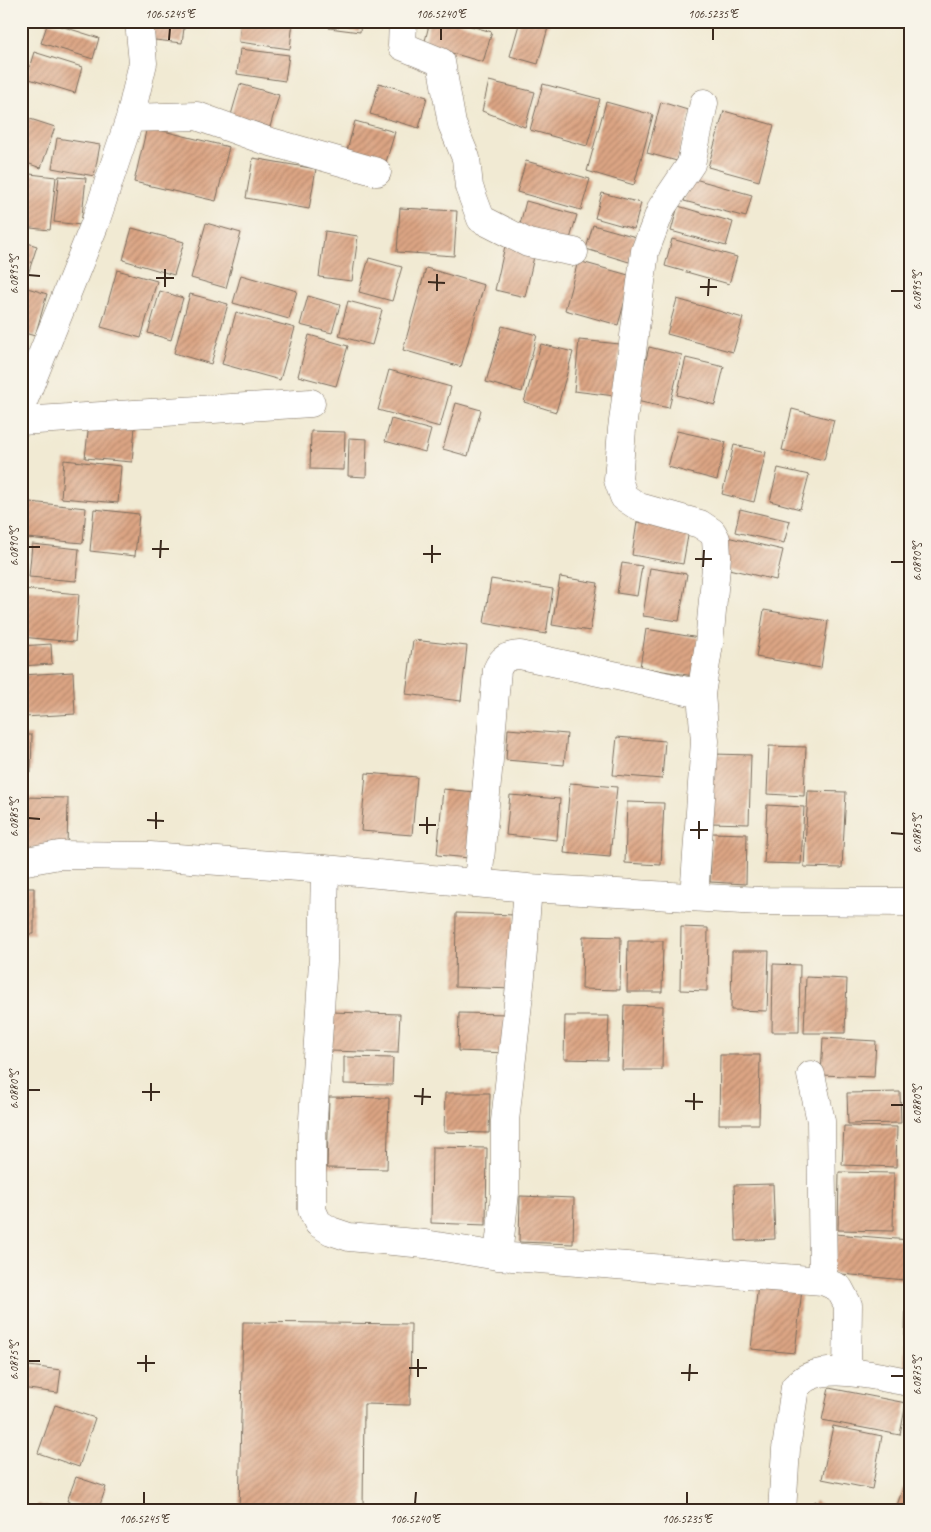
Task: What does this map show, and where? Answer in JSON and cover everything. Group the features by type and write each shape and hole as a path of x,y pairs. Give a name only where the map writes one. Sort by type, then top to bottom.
{"street":[{"path":"21,407 94,226 130,118 143,63 139,21"},
{"path":"403,21 402,46 441,62 452,124 466,158 469,187 481,219 528,243 574,252"},
{"path":"694,897 705,741 701,694 710,635 717,556 716,539 712,532 700,524 639,506 624,496 618,480 622,429 645,251 662,207 692,164 704,103"},
{"path":"130,118 197,116 264,140 377,172"},
{"path":"21,421 311,402"},
{"path":"478,883 497,670 501,660 510,656 520,655 701,694"},
{"path":"21,862 59,855 150,856 326,869 528,888 760,901 910,902"},
{"path":"326,869 323,962 312,1135 312,1210 318,1223 331,1231 350,1236 425,1244 498,1256 822,1281 839,1288 848,1306 847,1372"},
{"path":"498,1256 505,1184 505,1121 521,976 528,888"},
{"path":"811,1075 821,1121 822,1281"},
{"path":"782,1511 786,1449 795,1386 808,1377 824,1373 847,1372 910,1382"}],"building":[{"path":"149,21 185,21 182,43 146,39"},
{"path":"241,21 293,21 290,49 239,42"},
{"path":"330,21 361,21 360,32 329,28"},
{"path":"430,21 453,21 492,32 483,62 424,45"},
{"path":"520,21 540,21 549,24 538,64 510,56"},
{"path":"48,22 99,38 93,59 41,43"},
{"path":"240,49 289,55 285,81 237,74"},
{"path":"34,52 82,67 75,93 26,78"},
{"path":"489,81 535,92 525,127 482,111"},
{"path":"379,83 427,97 419,128 370,114"},
{"path":"240,84 279,95 270,127 231,115"},
{"path":"543,84 600,99 587,146 530,130"},
{"path":"606,102 653,115 634,185 587,171"},
{"path":"661,102 691,111 677,161 647,153"},
{"path":"724,111 774,125 759,181 708,167"},
{"path":"21,116 55,127 41,168 21,161"},
{"path":"355,121 395,132 386,162 347,151"},
{"path":"147,127 229,147 216,201 134,182"},
{"path":"57,138 100,145 94,176 52,168"},
{"path":"253,158 316,169 309,209 246,198"},
{"path":"526,161 590,179 581,210 517,192"},
{"path":"21,173 56,177 50,230 21,227"},
{"path":"59,176 86,178 81,225 54,222"},
{"path":"691,178 752,195 746,217 684,201"},
{"path":"602,193 641,203 634,229 595,218"},
{"path":"526,201 577,215 568,246 518,232"},
{"path":"678,206 733,222 726,246 671,231"},
{"path":"400,208 457,211 454,256 397,252"},
{"path":"206,223 241,233 226,288 191,278"},
{"path":"593,225 636,237 629,262 586,249"},
{"path":"132,228 184,242 174,275 123,260"},
{"path":"325,231 358,236 352,281 319,277"},
{"path":"672,239 737,257 729,284 665,266"},
{"path":"21,241 37,246 28,274 21,272"},
{"path":"505,246 535,252 525,297 495,290"},
{"path":"369,258 402,267 392,301 359,292"},
{"path":"578,261 632,276 618,325 565,310"},
{"path":"426,268 484,285 461,367 403,350"},
{"path":"117,270 157,281 141,338 101,327"},
{"path":"241,275 297,291 289,319 233,303"},
{"path":"21,286 47,294 35,336 21,332"},
{"path":"160,291 183,298 171,340 148,333"},
{"path":"190,294 228,304 211,364 174,353"},
{"path":"308,296 340,305 332,333 300,325"},
{"path":"677,299 743,318 733,352 667,334"},
{"path":"348,301 382,310 372,345 339,336"},
{"path":"236,312 295,328 280,380 222,364"},
{"path":"502,326 537,335 522,392 486,382"},
{"path":"309,335 348,346 336,386 298,376"},
{"path":"579,340 620,344 615,396 574,391"},
{"path":"541,344 573,352 556,412 524,402"},
{"path":"649,347 682,355 669,408 636,401"},
{"path":"686,358 724,367 715,405 677,395"},
{"path":"389,370 451,387 440,427 378,410"},
{"path":"456,403 481,410 468,456 443,449"},
{"path":"792,409 834,420 824,460 782,450"},
{"path":"391,419 431,430 425,452 385,441"},
{"path":"89,423 135,427 132,462 85,458"},
{"path":"311,431 345,432 344,470 310,469"},
{"path":"677,431 726,442 717,480 668,467"},
{"path":"349,438 367,439 366,477 348,476"},
{"path":"734,445 766,452 754,502 722,494"},
{"path":"64,460 121,466 118,503 61,498"},
{"path":"778,468 809,475 800,509 770,501"},
{"path":"30,502 86,508 83,543 26,538"},
{"path":"94,509 139,514 135,556 90,551"},
{"path":"740,509 790,521 784,543 735,532"},
{"path":"637,522 689,530 683,564 632,555"},
{"path":"727,537 783,550 776,580 720,567"},
{"path":"32,544 79,549 76,581 29,577"},
{"path":"622,563 642,566 637,596 617,593"},
{"path":"650,568 687,574 679,621 643,616"},
{"path":"560,577 598,583 590,631 552,625"},
{"path":"491,579 553,589 546,634 484,623"},
{"path":"23,589 79,594 75,642 21,637"},
{"path":"764,610 828,621 821,668 756,657"},
{"path":"646,629 699,638 693,676 640,667"},
{"path":"413,640 467,646 461,701 406,694"},
{"path":"51,644 52,664 21,666 21,646"},
{"path":"73,672 75,714 24,717 22,675"},
{"path":"508,729 567,734 564,765 506,760"},
{"path":"21,735 32,735 31,772 21,772"},
{"path":"617,737 665,741 662,779 613,775"},
{"path":"769,746 806,747 804,796 767,794"},
{"path":"713,754 751,755 749,824 710,823"},
{"path":"366,773 417,777 412,835 361,831"},
{"path":"570,783 617,787 610,857 564,853"},
{"path":"443,789 475,792 469,858 437,855"},
{"path":"808,791 846,792 842,868 804,867"},
{"path":"510,795 560,799 557,840 506,835"},
{"path":"21,797 68,798 67,850 21,849"},
{"path":"627,802 664,803 661,865 625,863"},
{"path":"767,805 804,807 801,864 764,863"},
{"path":"712,833 747,834 746,884 710,882"},
{"path":"21,888 34,888 34,934 21,934"},
{"path":"456,913 515,915 513,989 455,987"},
{"path":"681,927 708,928 707,991 680,990"},
{"path":"583,936 621,937 620,990 582,989"},
{"path":"628,941 663,941 662,992 627,992"},
{"path":"732,951 769,951 767,1011 731,1010"},
{"path":"773,964 800,965 799,1032 772,1032"},
{"path":"806,977 847,979 845,1033 804,1033"},
{"path":"624,1005 663,1006 662,1070 622,1070"},
{"path":"331,1012 400,1014 398,1053 330,1051"},
{"path":"459,1013 508,1014 507,1053 458,1051"},
{"path":"565,1016 609,1016 607,1060 564,1059"},
{"path":"823,1038 876,1041 874,1077 821,1075"},
{"path":"720,1055 760,1055 759,1124 719,1124"},
{"path":"344,1057 393,1058 392,1085 344,1084"},
{"path":"900,1092 901,1123 848,1124 847,1093"},
{"path":"445,1093 490,1093 489,1133 444,1132"},
{"path":"329,1097 389,1098 387,1169 327,1168"},
{"path":"844,1126 897,1127 896,1167 842,1165"},
{"path":"432,1147 487,1148 486,1225 431,1223"},
{"path":"839,1172 894,1173 893,1231 838,1230"},
{"path":"773,1184 775,1239 736,1241 734,1185"},
{"path":"520,1196 574,1198 573,1244 519,1242"},
{"path":"835,1234 909,1240 905,1280 831,1273"},
{"path":"758,1284 802,1289 795,1353 751,1349"},
{"path":"906,1296 910,1296 910,1374 904,1374"},
{"path":"243,1322 411,1324 410,1405 364,1404 363,1511 239,1511"},
{"path":"21,1365 61,1370 58,1393 21,1388"},
{"path":"829,1388 906,1403 900,1435 822,1420"},
{"path":"55,1405 95,1418 79,1467 38,1453"},
{"path":"833,1426 882,1436 872,1489 822,1479"},
{"path":"76,1477 106,1487 98,1511 67,1501"},
{"path":"903,1488 910,1491 910,1511 895,1511"},
{"path":"815,1501 833,1511 810,1511"},
{"path":"38,1504 58,1510 58,1511 35,1511"}]}
